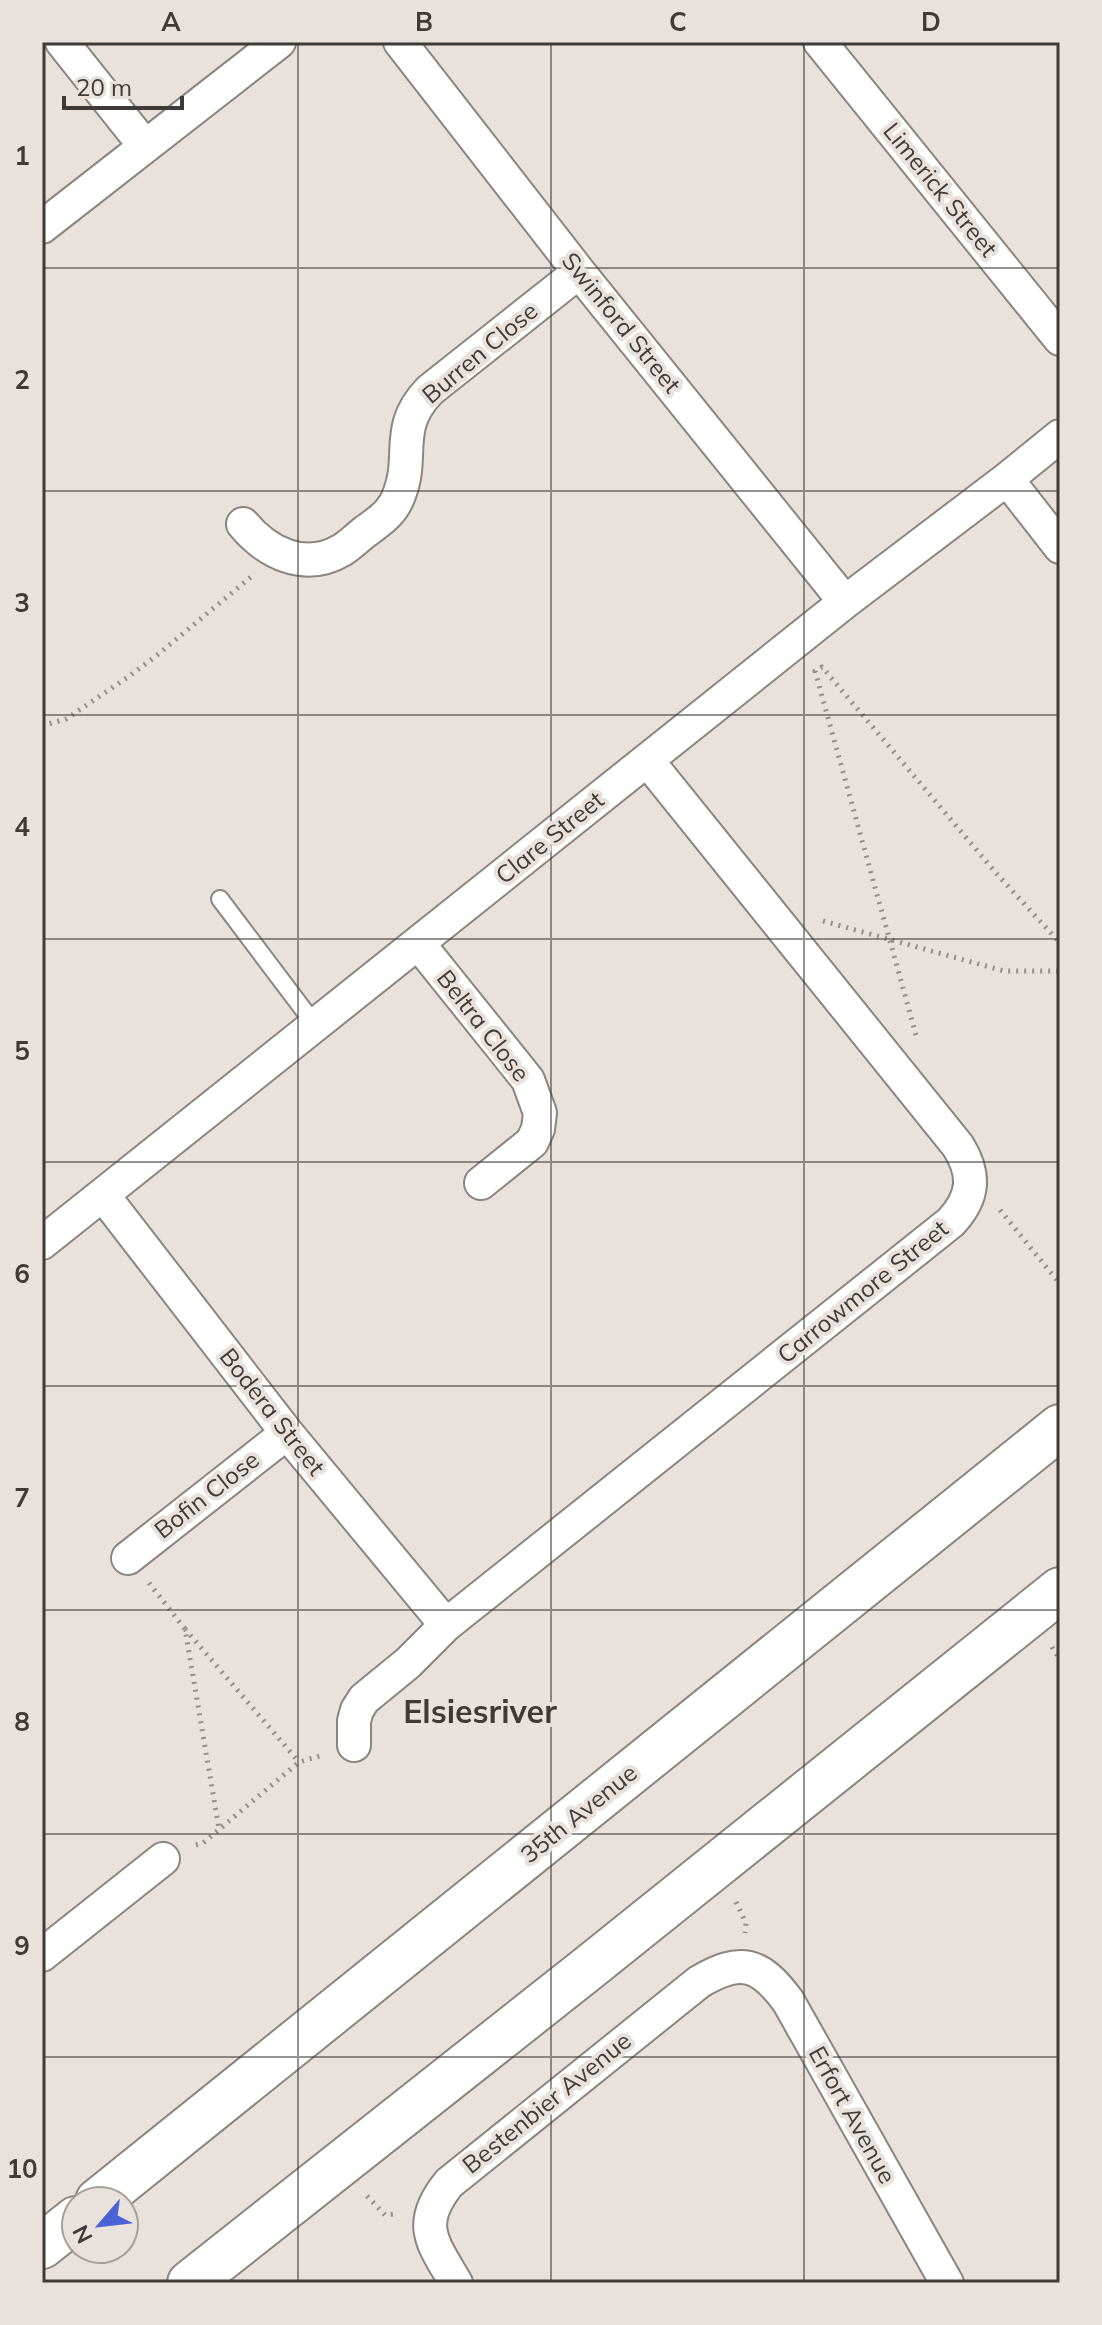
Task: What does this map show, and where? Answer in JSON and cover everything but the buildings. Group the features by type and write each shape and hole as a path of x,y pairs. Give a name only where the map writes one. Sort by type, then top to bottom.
{"main road":[{"name":"35th Avenue","path":"118,2185 1060,1427"},
{"path":"190,2283 1060,1590"},
{"path":"42,2246 60,2232"}],"street":[{"path":"62,42 144,145"},
{"path":"42,227 279,42"},
{"name":"Swinford Street","path":"400,42 579,272 845,602"},
{"name":"Limerick Street","path":"820,42 1060,339"},
{"name":"Burren Close","path":"278,554 297,559 327,557 341,551 386,516 400,493 409,423 420,400 579,272"},
{"name":"Clare Street","path":"42,1243 845,602 1060,436"},
{"path":"1007,479 1060,547"},
{"path":"243,524 253,536 278,554"},
{"name":"Carrowmore Street","path":"354,1745 354,1721 364,1699 408,1663 446,1625 951,1222 966,1202 969,1169 958,1146 647,760"},
{"name":"Beltra Close","path":"418,943 528,1080 540,1113 532,1142 481,1183"},
{"name":"Bodera Street","path":"103,1195 287,1433 446,1625"},
{"name":"Bofin Close","path":"128,1558 287,1433"},
{"path":"42,1955 163,1859"},
{"name":"Bestenbier Avenue","path":"456,2283 431,2241 430,2224 436,2199 449,2183 699,1982 716,1972 740,1966"},
{"name":"Erfort Avenue","path":"740,1966 760,1971 773,1981 788,2001 947,2283"}],"lane":[{"path":"220,899 315,1025"}],"path":[{"path":"42,726 66,719 137,670 278,554"},
{"path":"920,1049 815,671 822,667 996,873 1060,943"},
{"path":"821,920 1004,971 1060,971"},
{"path":"994,1203 1060,1284"},
{"path":"128,1558 299,1762"},
{"path":"185,1629 219,1829"},
{"path":"1052,1646 1060,1660"},
{"path":"163,1859 203,1843 299,1762 354,1745"}],"district":[{"name":"Elsiesriver","path":"480,1712"}]}
